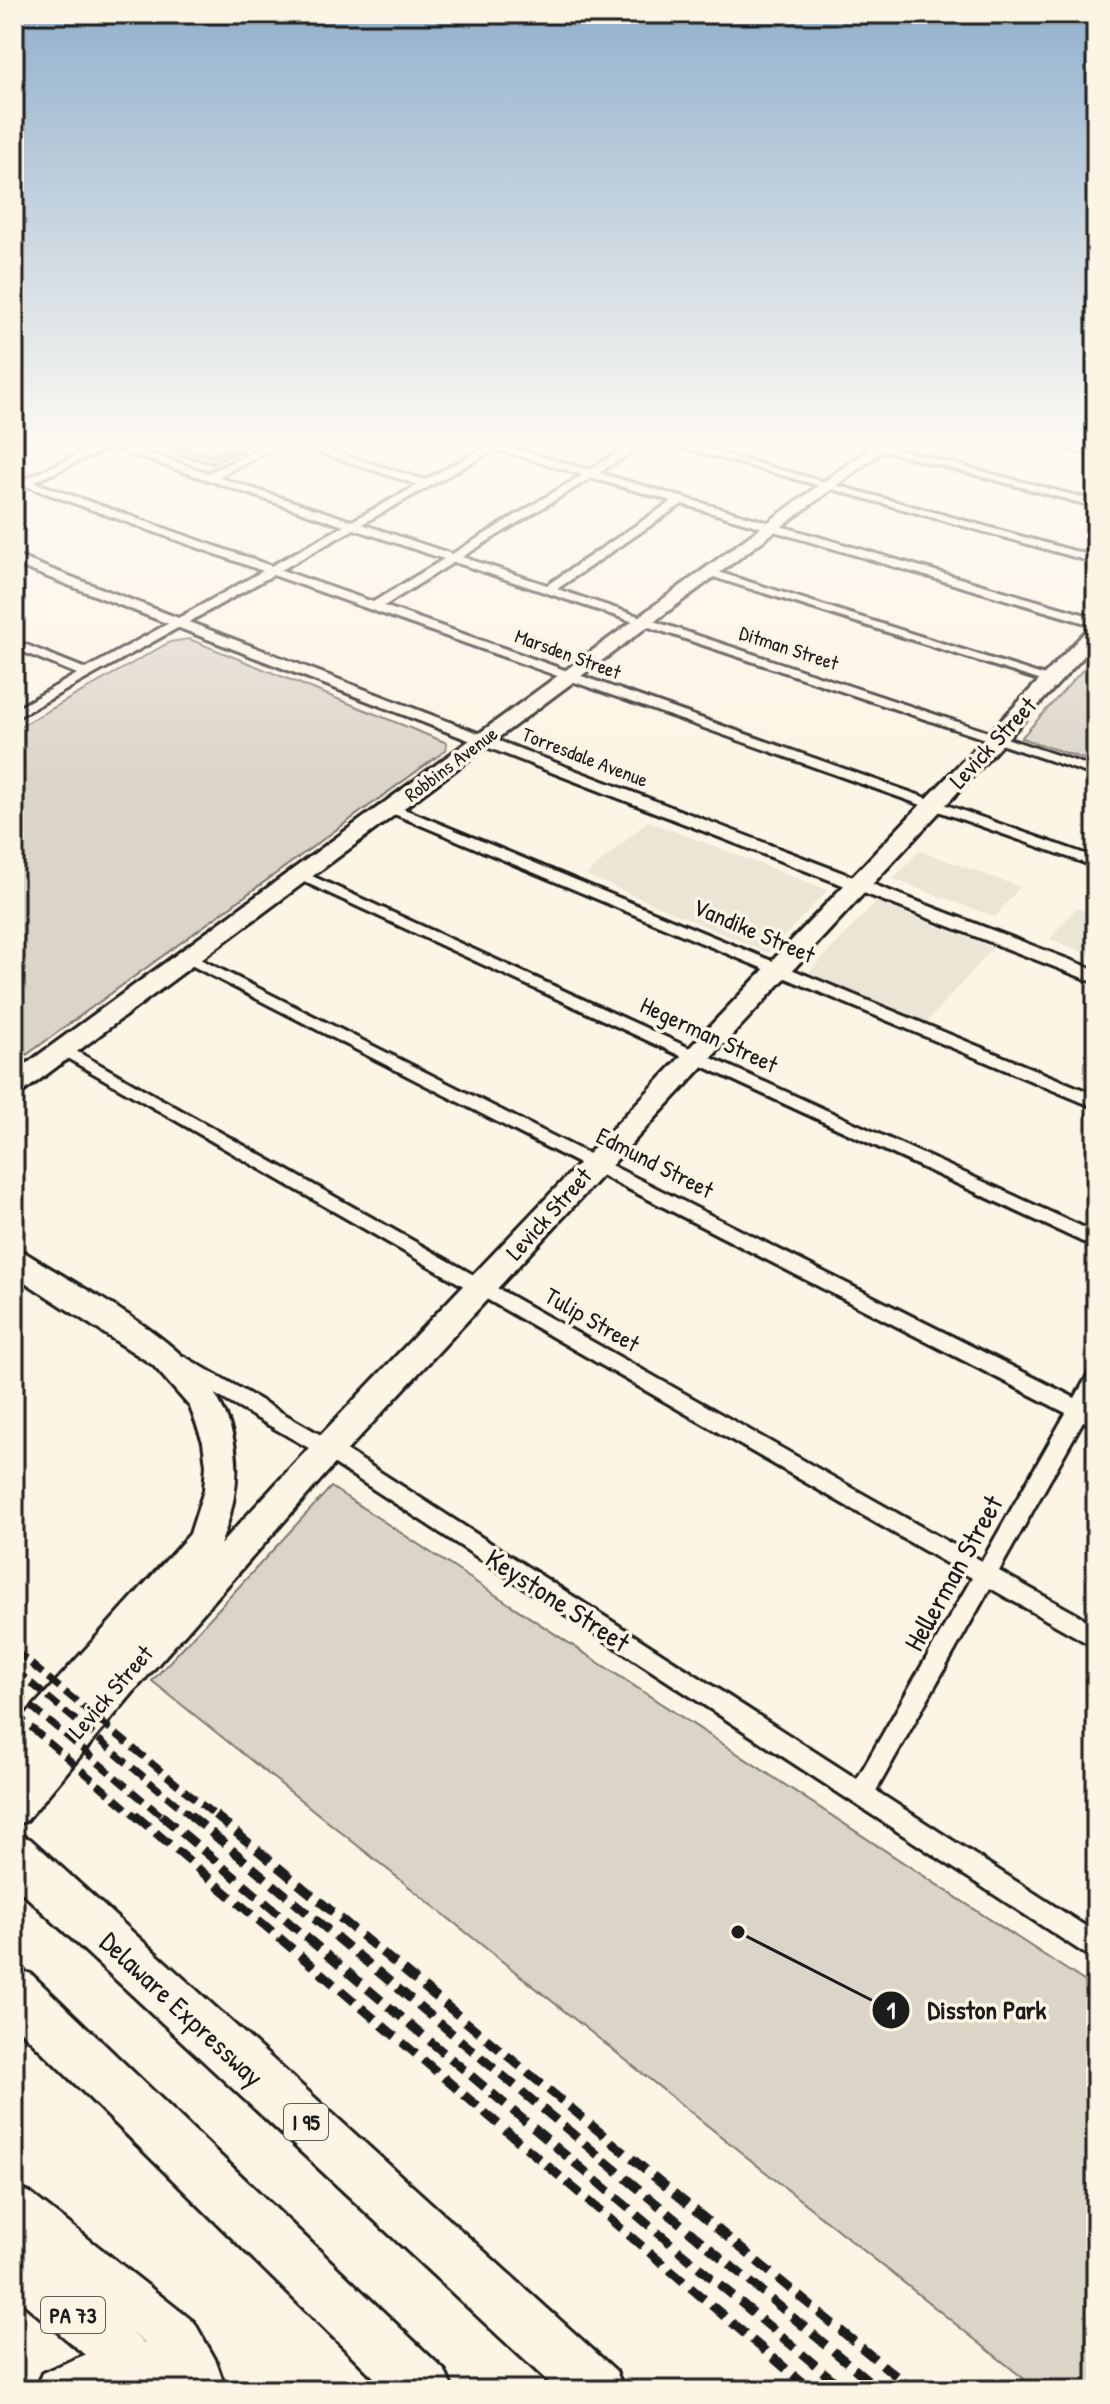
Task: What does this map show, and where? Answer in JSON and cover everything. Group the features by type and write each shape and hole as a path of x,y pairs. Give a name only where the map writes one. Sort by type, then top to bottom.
{"highway":[{"name":"Delaware Expressway","path":"14,1855 597,2390"},
{"path":"14,1991 426,2390"}],"main road":[{"name":"Robbins Avenue","path":"14,1086 736,554"},
{"name":"Levick Street","path":"14,1807 123,1677 328,1449 1096,632"},
{"name":"Keystone Street","path":"14,1260 162,1354"},
{"name":"Levick Street","path":"14,1755 189,1563 204,1543 214,1519 223,1468 219,1434 202,1396 162,1354"},
{"path":"14,2209 177,2339 198,2376 200,2390"},
{"name":"PA 73","path":"14,2265 133,2364"},
{"name":"PA 73","path":"59,2390 110,2368 133,2364 152,2365 171,2372 200,2390"}],"street":[{"name":"Marsden Street","path":"228,554 1096,863"},
{"path":"14,715 301,554"},
{"name":"Ditman Street","path":"439,554 1096,772"},
{"path":"374,607 461,554"},
{"path":"549,589 601,554"},
{"path":"864,554 1096,622"},
{"path":"1075,554 1096,560"},
{"name":"Torresdale Avenue","path":"14,559 1096,977"},
{"path":"711,573 1052,680"},
{"path":"14,644 87,674"},
{"name":"Vandike Street","path":"392,808 1096,1102"},
{"name":"Hegerman Street","path":"301,875 1096,1241"},
{"name":"Edmund Street","path":"188,958 1087,1413"},
{"name":"Tulip Street","path":"61,1050 1096,1637"},
{"name":"Keystone Street","path":"162,1354 328,1449 1096,1948"},
{"name":"Hellerman Street","path":"861,1795 1087,1413 1096,1379"}],"shaded area":[{"path":"189,639 447,743 446,750 14,1064 14,730 170,642"},
{"path":"1096,655 1096,763 1021,738"},
{"path":"648,821 828,890 768,953 586,875"},
{"path":"920,851 1020,887 995,917 893,879"},
{"path":"876,902 993,948 926,1023 809,972"},
{"path":"1076,908 1096,916 1096,957 1050,939"},
{"path":"331,1487 1096,1989 1096,2390 1038,2390 152,1681"}],"railway":[{"path":"14,1650 217,1817"},
{"path":"14,1669 192,1817"},
{"path":"14,1692 163,1817"},
{"path":"14,1713 137,1817"},
{"path":"135,1815 811,2390"},
{"path":"161,1815 845,2390"},
{"path":"190,1815 880,2390"},
{"path":"215,1815 913,2390"}],"place":[{"name":"Disston Park","path":"738,1932"}]}
